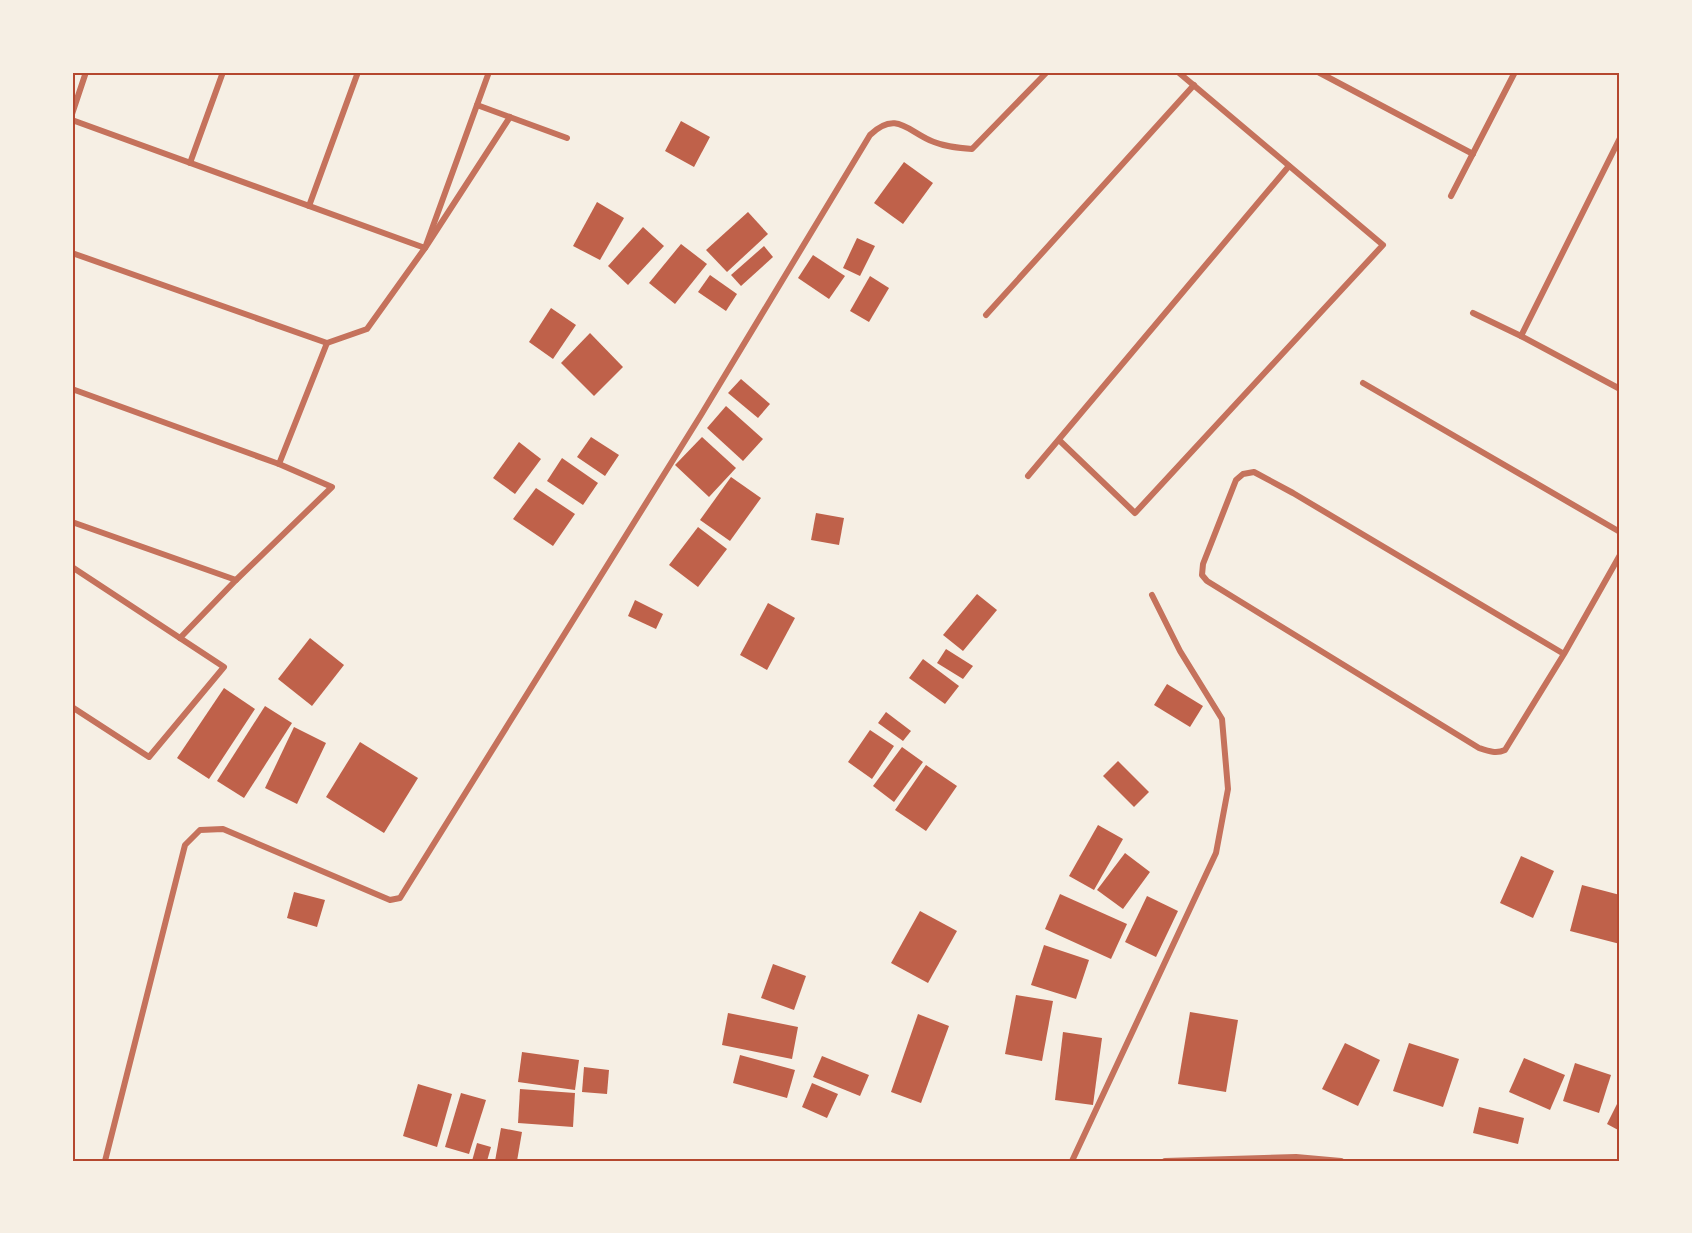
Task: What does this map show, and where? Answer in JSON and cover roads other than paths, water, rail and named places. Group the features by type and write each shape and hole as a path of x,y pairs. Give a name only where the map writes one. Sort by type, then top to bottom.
{"street":[{"path":"72,114 86,72"},
{"path":"190,163 223,72"},
{"path":"309,206 358,72"},
{"path":"425,248 489,72"},
{"path":"105,1161 185,845 200,830 223,829 390,900 400,898 701,415 870,135 879,127 888,124 906,125 932,142 972,149 1047,72"},
{"path":"1059,440 1135,513 1383,245 1179,72"},
{"path":"1318,72 1473,153"},
{"path":"1451,196 1515,72"},
{"path":"986,315 1194,86"},
{"path":"477,105 567,138"},
{"path":"72,253 327,343 367,329 425,248 510,117"},
{"path":"72,120 425,248"},
{"path":"1521,336 1620,138"},
{"path":"1028,476 1289,166"},
{"path":"1473,313 1620,389"},
{"path":"279,464 327,343"},
{"path":"1363,384 1620,532"},
{"path":"72,389 279,464 332,487 180,638"},
{"path":"1564,654 1254,472 1243,474 1236,480 1203,564 1202,575 1207,580 1479,748 1500,753 1505,750 1564,654 1620,555"},
{"path":"72,522 236,580"},
{"path":"72,567 224,667 149,757 72,707"},
{"path":"1072,1161 1216,853 1228,789 1222,719 1180,651 1152,595"},
{"path":"1165,1161 1296,1157 1341,1161"}]}
